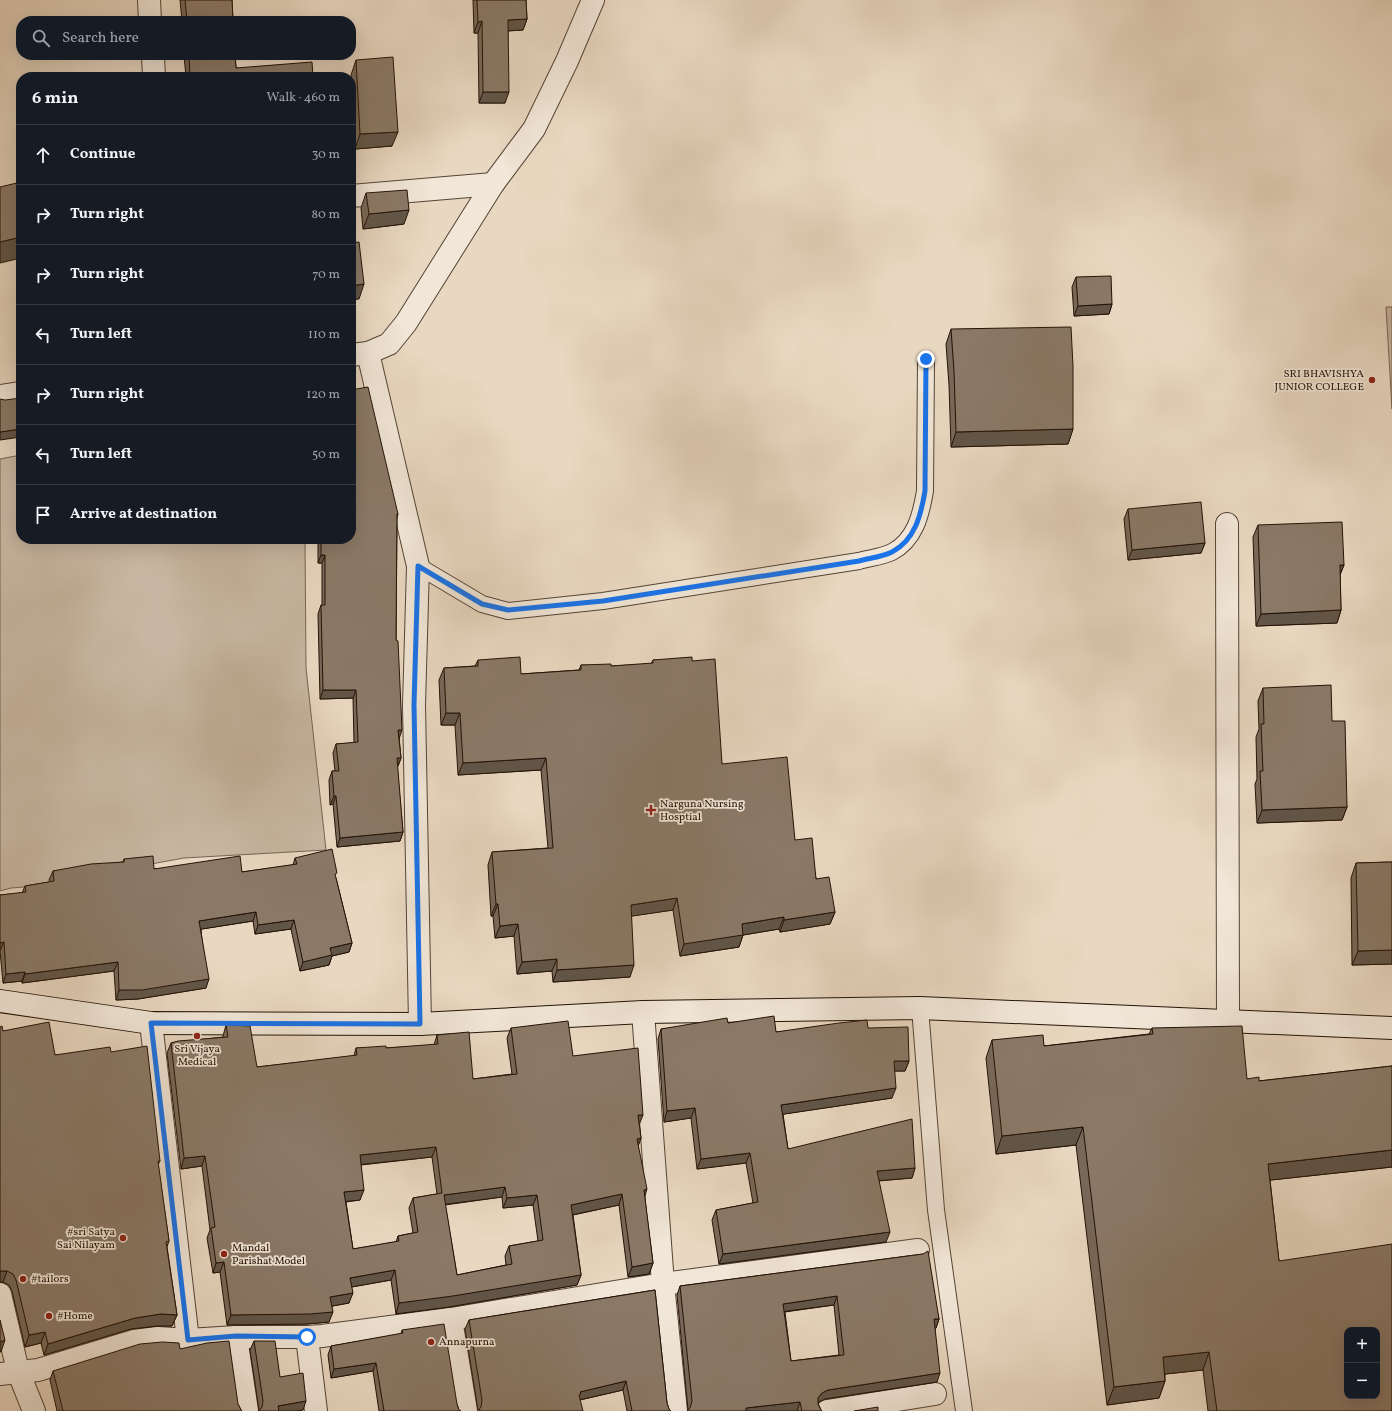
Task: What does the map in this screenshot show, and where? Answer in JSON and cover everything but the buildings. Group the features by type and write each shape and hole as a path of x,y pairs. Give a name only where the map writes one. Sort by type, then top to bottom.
{"street":[{"path":"149,0 150,16"},
{"path":"420,1024 414,705 418,566 359,354 389,344 406,323 493,184 534,129 567,61 593,0"},
{"path":"153,60 154,72"},
{"path":"356,196 493,184"},
{"path":"0,396 16,394"},
{"path":"1228,524 1228,1020"},
{"path":"0,1001 151,1023 420,1024 643,1012 920,1008 1392,1028"},
{"path":"643,1012 663,1284 676,1411"},
{"path":"151,1023 188,1340"},
{"path":"9,1372 38,1370 134,1342 158,1338 188,1340 236,1336 307,1337 451,1319 663,1284 918,1250"},
{"path":"0,1294 9,1372 34,1411"},
{"path":"451,1319 466,1411"},
{"path":"236,1336 247,1411"},
{"path":"307,1337 316,1411"},
{"path":"827,1411 935,1394"}],"lane":[{"path":"418,566 482,604 508,610 603,601 859,561 891,553 901,547 910,537 917,526 922,508 925,491 926,359"},
{"path":"920,1008 936,1210 964,1411"}],"shaded area":[{"path":"1386,307 1392,307 1392,409"},
{"path":"16,456 16,544 305,544 306,668 326,850 184,858 37,886 11,888 0,891 0,459"}],"place":[{"name":"SRI BHAVISHYA JUNIOR COLLEGE","path":"1372,380"},
{"name":"Narguna Nursing Hosptial","path":"651,810"},
{"name":"Sri Vijaya Medical","path":"197,1036"},
{"name":"#sri Satya Sai Nilayam","path":"123,1238"},
{"name":"Mandal Parishat Model","path":"224,1254"},
{"name":"#tailors","path":"23,1279"},
{"name":"#Home","path":"49,1316"},
{"name":"Annapurna","path":"431,1342"}],"route":[{"path":"307,1337 236,1336 188,1340 151,1023 420,1024 414,705 418,566 482,604 508,610 603,601 859,561 891,553 901,547 910,537 917,526 922,508 925,491 926,359"}]}
